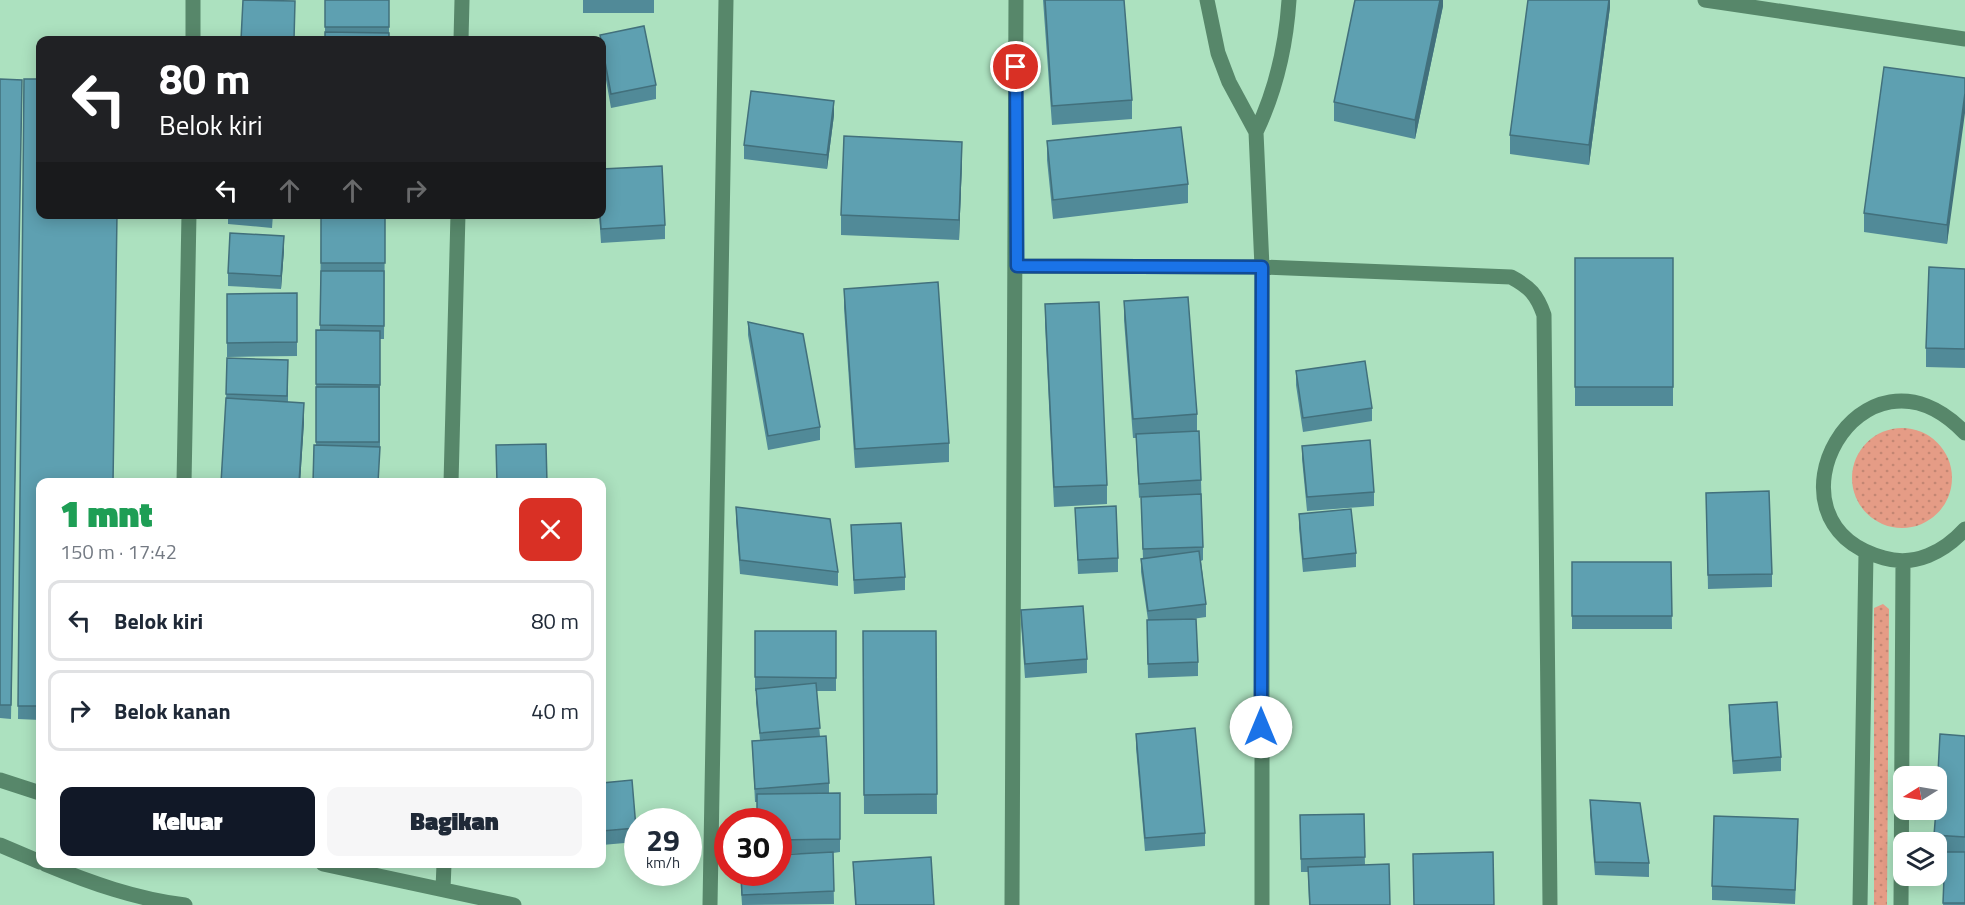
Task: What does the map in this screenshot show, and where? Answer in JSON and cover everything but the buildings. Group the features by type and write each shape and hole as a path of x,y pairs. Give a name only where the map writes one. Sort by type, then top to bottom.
{"street":[{"path":"193,0 193,36"},
{"path":"461,36 462,0"},
{"path":"710,905 726,0"},
{"path":"1012,905 1017,266 1016,0"},
{"path":"1207,0 1218,53 1229,82 1256,132 1262,267 1262,905"},
{"path":"1256,132 1272,98 1280,64 1289,0"},
{"path":"1705,0 1965,39"},
{"path":"184,478 189,219"},
{"path":"451,478 458,219"},
{"path":"1017,266 1262,267 1511,277 1528,286 1538,297 1544,315 1550,905"},
{"path":"1965,433 1940,412 1907,402 1874,407 1846,426 1828,455 1824,489 1834,521 1844,535 1866,553 1903,561 1929,557 1952,544 1965,529"},
{"path":"1860,905 1866,553"},
{"path":"1901,905 1903,561"},
{"path":"0,780 36,792"},
{"path":"0,845 36,860"},
{"path":"56,868 148,903 185,905"},
{"path":"342,868 514,905"},
{"path":"443,889 444,868"}],"shaded area":[{"path":"1902,428 1930,436 1944,450 1952,478 1944,506 1930,520 1902,528 1874,520 1860,506 1852,478 1860,450 1874,436"},
{"path":"1883,604 1889,609 1887,905 1874,905 1874,608"}],"route":[{"path":"1016,67 1017,266 1262,267 1261,727"}]}
